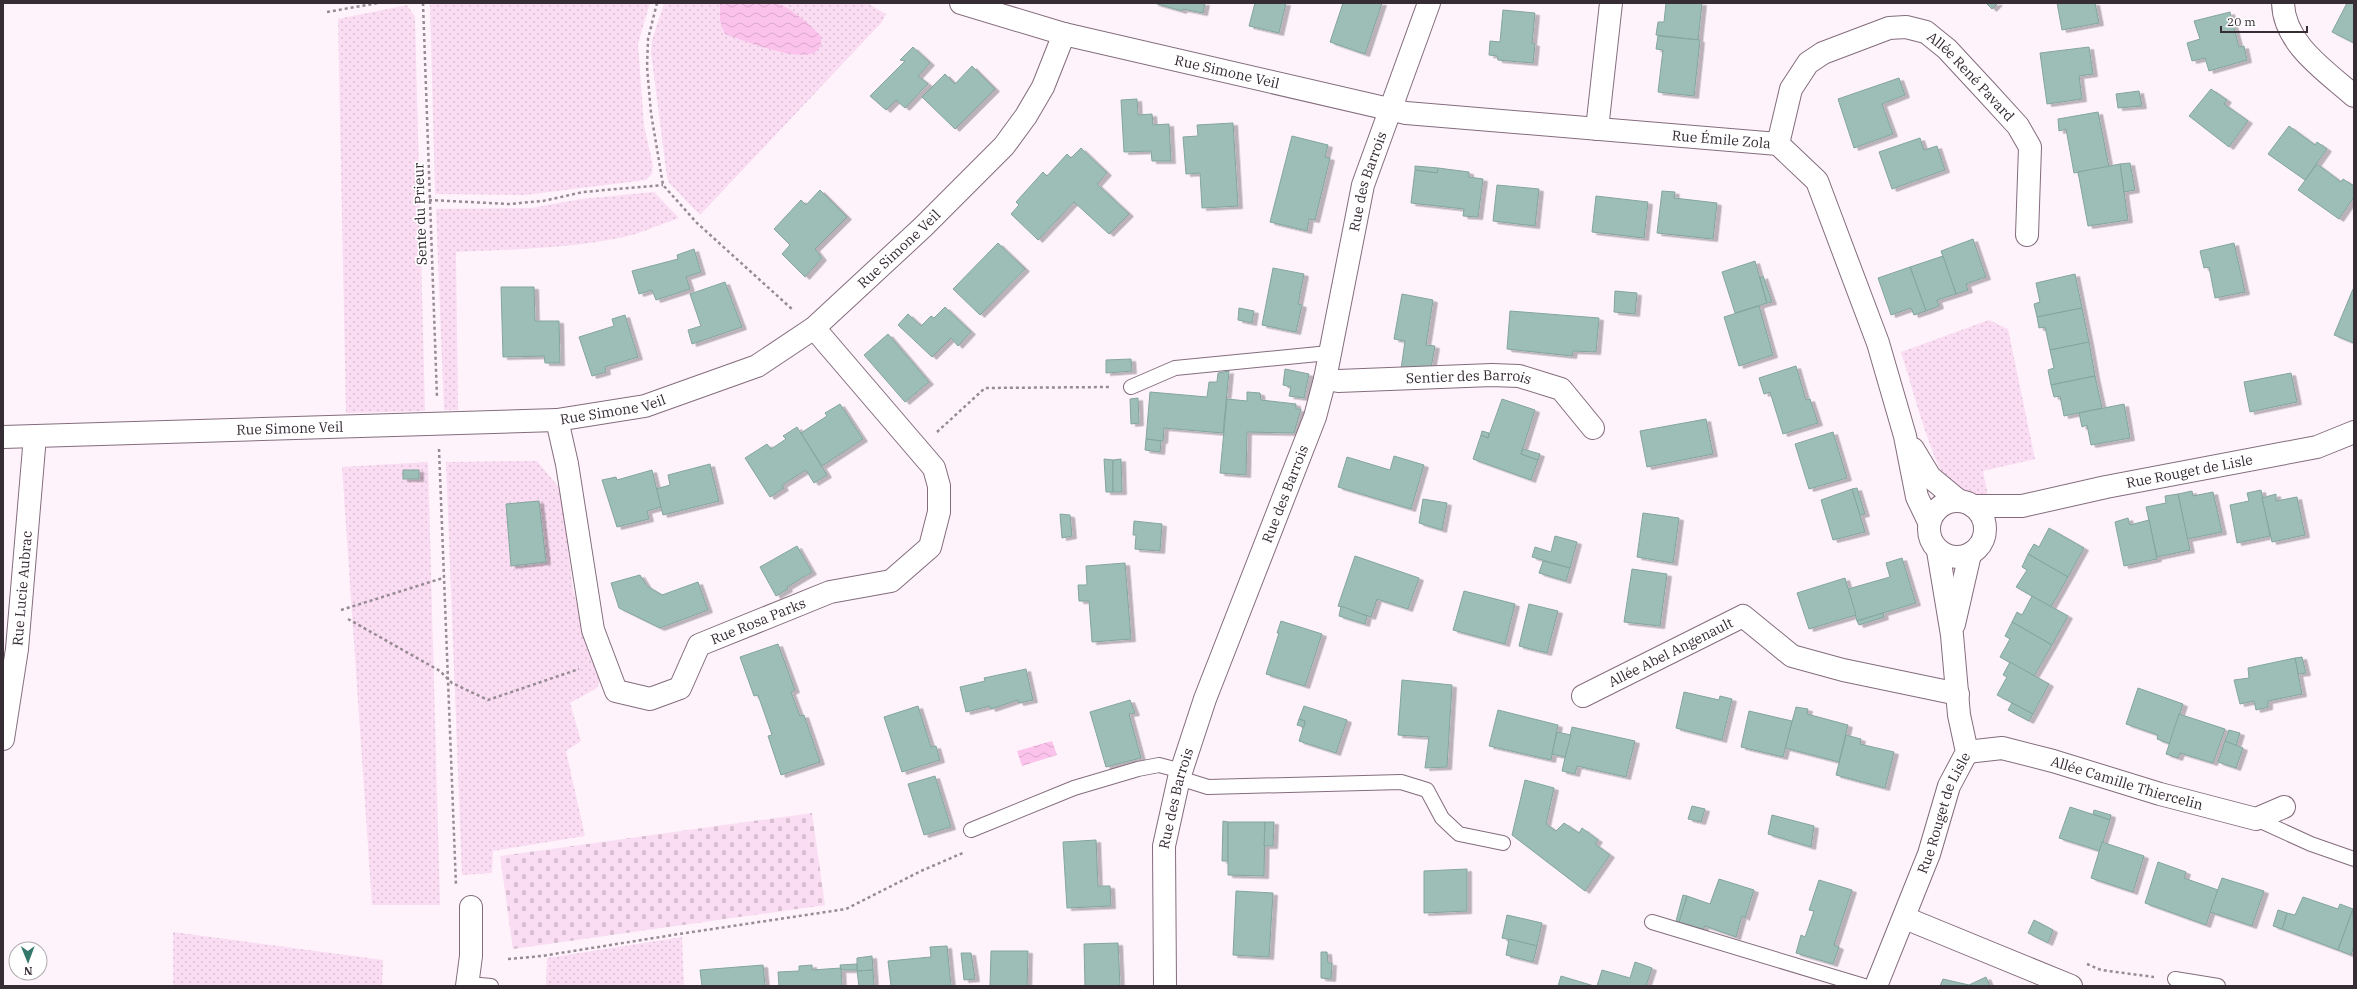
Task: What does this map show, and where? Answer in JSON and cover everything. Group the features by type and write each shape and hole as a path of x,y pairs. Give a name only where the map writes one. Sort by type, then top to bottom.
{"street":[{"name":"Rue Simone Veil","path":"961,3 1064,34 1390,110"},
{"name":"Rue des Barrois","path":"1165,986 1164,846 1180,775 1205,699 1314,416 1325,379 1363,185 1429,3"},
{"path":"1597,129 1611,3"},
{"path":"2283,3 2289,30 2305,52 2354,96"},
{"name":"Allée René Pavard","path":"1778,144 1791,89 1808,63 1823,52 1889,28 1906,27 1926,32 1947,49 2008,114 2018,126 2030,146 2027,235"},
{"name":"Rue Simone Veil","path":"3,437 557,420 645,406 757,366 814,328 923,227 1004,146 1026,116 1043,87 1064,34"},
{"name":"Rue Émile Zola","path":"1390,110 1429,116 1778,144 1818,181 1878,343 1905,436 1917,497 1929,522"},
{"name":"Rue Rosa Parks","path":"557,420 567,464 593,630 616,692 650,700 680,688 699,645 830,592 891,582 930,547 939,512 939,486 934,468 814,328"},
{"name":"Sentier des Barrois","path":"1325,379 1338,381 1492,375 1519,376 1561,389 1593,428"},
{"name":"Rue Rouget de Lisle","path":"1966,504 2022,506 2106,487 2317,447 2354,432"},
{"name":"Rue Lucie Aubrac","path":"3,739 17,649 11,618 35,436"},
{"name":"Rue Émile Zola","path":"1905,436 1930,477 1966,504"},
{"path":"1944,504 1966,504 1979,512 1985,529 1981,543 1970,554 1954,557 1938,551 1930,538 1929,522 1932,515 1944,504"},
{"name":"Rue Rouget de Lisle","path":"1985,529 2022,506"},
{"name":"Rue Rouget de Lisle","path":"1876,986 1905,918 1929,854 1949,786 1967,752 1959,715 1952,635 1938,551"},
{"name":"Rue Rouget de Lisle","path":"1952,635 1959,596 1970,554"},
{"name":"Allée Abel Angenault","path":"1583,696 1743,616 1792,656 1843,670 1958,694"},
{"name":"Allée Camille Thiercelin","path":"1967,752 2002,748 2256,820"},
{"path":"2256,820 2284,807"},
{"path":"468,985 471,956 471,907"},
{"path":"1905,918 2071,986"}],"lane":[{"path":"1131,387 1175,368 1329,353"},
{"path":"971,830 1074,788 1159,765 1208,787 1401,782 1427,790 1442,818 1459,834 1503,843"},
{"path":"2256,820 2310,844 2354,859"},
{"path":"1652,922 1864,986"},
{"path":"2175,979 2218,986"},
{"path":"468,985 491,986"}],"path":[{"path":"327,12 378,3"},
{"name":"Sente du Prieur","path":"423,3 446,677 456,888 471,907"},
{"path":"657,3 648,39 647,67 651,114 663,185 697,223 814,328"},
{"path":"429,200 509,204 543,201 584,192 663,185"},
{"path":"918,450 985,388 1131,387"},
{"path":"341,610 443,578"},
{"path":"348,619 440,671 452,683 488,700 604,660"},
{"path":"508,960 846,909 921,871 972,849"},
{"path":"2079,961 2101,970 2175,979"}],"green space":[{"path":"430,3 650,3 638,44 644,126 653,165 652,174 646,180 525,195 435,194"},
{"path":"664,3 867,3 886,14 882,22 700,215 669,183 667,177 651,53 652,40"},
{"path":"407,5 415,17 425,411 346,413 338,19"},
{"path":"654,192 679,218 645,231 603,241 540,248 456,252 458,410 444,410 436,209 531,208 581,199"},
{"path":"1989,320 2008,329 2035,459 1983,471 1988,496 1972,494 1957,489 1942,473 1929,441 1901,352"},
{"path":"537,461 561,490 573,590 600,681 597,688 570,703 581,741 566,751 585,836 493,851 492,873 462,875 446,462"},
{"path":"428,462 440,905 372,905 342,467"},
{"path":"812,813 825,905 513,949 500,856"},
{"path":"173,932 383,960 382,986 173,986"},
{"path":"682,937 684,986 546,986 547,958"}],"water":[{"path":"771,2 782,5 800,17 821,36 821,46 814,53 805,55 794,54 769,49 725,34 720,21 720,3"},
{"path":"1052,741 1057,755 1022,766 1017,751"}],"building":[{"path":"1154,3 1205,3 1203,13 1183,9 1182,11"},
{"path":"1255,3 1286,3 1279,33 1249,26"},
{"path":"1343,3 1382,3 1365,54 1330,42"},
{"path":"1666,3 1702,3 1698,40 1656,35 1658,22 1664,22"},
{"path":"1986,3 1998,3 1992,9"},
{"path":"2057,3 2095,3 2099,23 2062,30"},
{"path":"2347,3 2354,3 2354,43 2332,32"},
{"path":"1503,10 1535,13 1532,43 1535,44 1533,63 1498,60 1497,56 1489,55 1490,41 1500,42"},
{"path":"2230,12 2239,47 2244,46 2247,60 2209,71 2205,58 2192,61 2187,43 2200,39 2194,21"},
{"path":"1658,36 1700,40 1694,96 1658,92 1663,50 1656,49"},
{"path":"913,47 930,63 918,76 928,84 905,108 896,100 886,110 870,96 905,61 900,60"},
{"path":"2089,47 2093,74 2079,76 2082,99 2047,104 2040,53"},
{"path":"972,66 995,89 955,129 922,97 945,74 955,84"},
{"path":"1899,78 1905,95 1882,104 1893,134 1854,148 1838,99"},
{"path":"2211,89 2227,100 2224,104 2248,121 2229,147 2189,116"},
{"path":"2139,91 2142,106 2118,108 2116,94"},
{"path":"1137,99 1138,115 1152,114 1153,125 1169,124 1171,161 1152,161 1151,151 1124,152 1121,100"},
{"path":"2098,112 2109,167 2074,173 2066,129 2059,131 2058,119"},
{"path":"1233,123 1238,206 1202,208 1200,173 1186,174 1183,137 1198,136 1197,125"},
{"path":"2289,126 2315,145 2317,142 2327,149 2305,180 2268,154"},
{"path":"1292,136 1328,145 1325,157 1330,158 1315,220 1309,219 1307,231 1270,222"},
{"path":"1920,138 1924,150 1937,146 1945,170 1892,189 1879,152"},
{"path":"1081,148 1107,173 1097,184 1129,214 1109,234 1074,202 1038,240 1011,214 1019,205 1016,202 1043,172 1047,176 1067,154 1071,158"},
{"path":"2130,163 2135,190 2124,192 2120,164"},
{"path":"2120,164 2128,220 2088,226 2078,172"},
{"path":"2317,164 2341,182 2343,179 2354,186 2354,197 2339,219 2298,190"},
{"path":"1415,166 1438,168 1437,173 1415,170"},
{"path":"1438,168 1469,172 1469,177 1483,179 1478,217 1463,216 1464,209 1411,203 1415,170 1437,173"},
{"path":"1497,185 1539,189 1535,226 1493,221"},
{"path":"820,190 847,217 815,249 822,258 805,277 782,254 790,245 774,229 801,200 806,205"},
{"path":"1662,191 1675,192 1674,198 1717,203 1713,239 1657,233"},
{"path":"1596,196 1648,202 1644,238 1592,232"},
{"path":"1973,239 1986,277 1966,284 1968,290 1956,294 1941,251"},
{"path":"998,243 1025,269 980,315 953,289"},
{"path":"2234,243 2245,292 2215,298 2209,267 2204,268 2200,251"},
{"path":"694,249 701,272 686,277 690,289 656,300 652,290 639,294 632,271 678,259 677,255"},
{"path":"1943,256 1956,294 1937,300 1939,306 1926,311 1910,267"},
{"path":"1755,261 1767,303 1735,313 1722,272"},
{"path":"1910,267 1926,311 1914,315 1911,308 1891,315 1878,278"},
{"path":"1273,268 1304,274 1298,304 1302,305 1296,332 1262,325"},
{"path":"2075,274 2082,308 2037,317 2034,304 2040,302 2036,283"},
{"path":"1763,276 1772,302 1767,303 1760,278"},
{"path":"725,282 742,327 692,344 688,330 701,326 690,294"},
{"path":"501,287 534,287 535,321 559,321 560,363 545,363 544,356 503,357"},
{"path":"2354,289 2354,343 2334,335"},
{"path":"1615,291 1637,293 1635,314 1614,312"},
{"path":"1402,294 1433,300 1426,345 1435,346 1431,368 1401,369 1405,341 1394,339"},
{"path":"1759,306 1773,355 1739,366 1724,317"},
{"path":"945,307 971,332 958,346 951,338 932,357 898,325 908,314 921,326 931,316 934,318"},
{"path":"1239,308 1254,311 1252,323 1238,320"},
{"path":"2082,308 2089,342 2050,350 2045,327 2039,328 2037,317"},
{"path":"1510,311 1599,318 1596,352 1573,351 1572,356 1507,349"},
{"path":"625,315 638,357 605,367 606,372 592,376 579,337 614,326 612,319"},
{"path":"888,334 929,382 905,402 864,355"},
{"path":"2089,342 2095,376 2051,385 2048,370 2054,368 2050,350"},
{"path":"1131,359 1132,371 1106,373 1106,360"},
{"path":"1796,366 1806,400 1810,399 1818,423 1783,434 1770,392 1764,394 1759,378"},
{"path":"1285,369 1309,374 1304,398 1289,396 1291,387 1283,385"},
{"path":"1229,371 1223,433 1164,428 1163,441 1146,439 1150,392 1207,397 1209,382 1217,382 1218,373"},
{"path":"2291,373 2297,402 2250,412 2244,382"},
{"path":"2095,376 2102,408 2064,416 2060,396 2054,397 2051,385"},
{"path":"1247,392 1260,393 1261,400 1296,404 1296,409 1301,409 1294,433 1247,432 1246,475 1220,473 1227,399 1247,401"},
{"path":"1138,398 1139,423 1131,424 1130,399"},
{"path":"1502,399 1535,410 1521,454 1538,460 1531,480 1473,459 1481,435 1488,438"},
{"path":"840,404 863,439 822,466 801,433 827,416 825,413"},
{"path":"2124,404 2130,438 2091,445 2087,425 2082,427 2079,413"},
{"path":"1706,419 1713,454 1647,467 1640,431"},
{"path":"797,427 827,475 814,483 806,470 782,485 784,488 770,497 745,458 767,444 771,449 786,439 783,436"},
{"path":"1482,431 1489,433 1488,438 1481,435"},
{"path":"1833,432 1847,478 1809,489 1795,444"},
{"path":"1146,439 1161,441 1160,452 1145,450"},
{"path":"1523,449 1540,454 1538,460 1521,454"},
{"path":"1394,456 1424,465 1411,509 1338,487 1347,457 1390,470"},
{"path":"1104,459 1113,460 1113,492 1106,492"},
{"path":"1121,459 1122,492 1113,492 1113,460"},
{"path":"710,464 719,501 663,515 656,489 670,485 668,475"},
{"path":"403,470 419,470 419,479 403,479"},
{"path":"652,470 661,507 647,511 649,519 617,527 602,480 616,477 617,480"},
{"path":"1857,488 1865,514 1859,515 1852,489"},
{"path":"1852,489 1865,532 1833,540 1821,500"},
{"path":"2261,490 2270,536 2237,543 2230,505 2249,501 2247,493"},
{"path":"2192,491 2193,496 2213,492 2222,532 2187,539 2178,494"},
{"path":"2178,494 2190,550 2157,557 2146,507 2166,503 2165,496"},
{"path":"2276,494 2276,501 2297,497 2305,535 2272,542 2262,498"},
{"path":"1423,499 1447,503 1442,530 1419,523"},
{"path":"539,501 546,562 511,566 506,504"},
{"path":"1643,513 1679,518 1673,563 1637,557"},
{"path":"1060,514 1070,515 1072,536 1062,538"},
{"path":"2128,518 2130,525 2149,520 2157,559 2124,566 2115,522"},
{"path":"1134,521 1162,524 1160,551 1135,549 1136,535 1133,535"},
{"path":"2049,528 2084,548 2068,577 2028,554 2034,544 2039,547"},
{"path":"1555,536 1577,542 1570,568 1532,557 1535,547 1551,552"},
{"path":"797,546 812,572 787,587 788,589 776,596 760,567"},
{"path":"2028,554 2068,577 2051,607 2016,587 2027,570 2022,567"},
{"path":"1355,556 1419,578 1408,609 1377,599 1371,617 1338,606"},
{"path":"1902,558 1916,603 1857,621 1848,589 1890,577 1886,563"},
{"path":"1543,561 1570,568 1566,581 1539,573"},
{"path":"1125,563 1131,639 1092,642 1089,601 1079,601 1078,585 1087,585 1086,566"},
{"path":"1632,569 1667,574 1660,626 1624,622"},
{"path":"640,575 647,586 662,595 698,582 708,610 660,628 619,608 611,583"},
{"path":"1845,578 1856,615 1809,629 1797,593"},
{"path":"1464,591 1515,604 1505,644 1453,630"},
{"path":"2032,596 2068,616 2052,645 2012,622 2017,612 2022,615"},
{"path":"1529,604 1558,611 1547,653 1519,646"},
{"path":"1341,606 1367,616 1365,624 1339,616"},
{"path":"1883,613 1884,617 1859,625 1857,621"},
{"path":"1281,621 1322,634 1305,686 1266,674 1279,633 1277,633"},
{"path":"2012,622 2052,645 2034,676 2000,657 2010,639 2005,636"},
{"path":"778,644 795,690 791,692 800,716 804,715 820,762 781,775 768,736 772,735 758,695 754,696 740,657"},
{"path":"2302,657 2306,673 2298,674 2295,658"},
{"path":"2295,658 2302,694 2268,701 2268,707 2256,710 2254,701 2240,704 2234,680 2249,678 2248,668"},
{"path":"2010,662 2049,684 2033,714 1997,695 2007,677 2003,675"},
{"path":"1026,669 1033,700 1019,703 1018,700 991,709 990,706 966,712 960,687 985,681 984,678"},
{"path":"1402,680 1452,685 1447,767 1425,768 1429,737 1398,735"},
{"path":"2138,688 2183,704 2170,744 2157,739 2158,735 2126,724"},
{"path":"1684,692 1719,700 1720,696 1732,699 1722,740 1676,728"},
{"path":"1130,700 1135,713 1129,714 1141,758 1106,767 1090,712"},
{"path":"2012,703 2033,714 2029,721 2008,710"},
{"path":"918,706 931,747 936,746 940,760 902,772 884,717"},
{"path":"1304,706 1347,720 1336,753 1299,741 1305,721 1299,719"},
{"path":"1796,707 1808,709 1807,714 1848,725 1839,762 1785,748"},
{"path":"1498,710 1558,725 1551,760 1489,746"},
{"path":"1749,711 1792,721 1783,757 1741,747"},
{"path":"2179,714 2225,729 2213,763 2180,753 2178,758 2166,754"},
{"path":"1299,719 1305,721 1304,727 1297,725"},
{"path":"1572,727 1635,741 1626,777 1577,766 1575,774 1562,771"},
{"path":"2229,730 2240,733 2236,746 2225,741"},
{"path":"1557,732 1571,735 1565,757 1552,754"},
{"path":"1846,735 1861,739 1860,744 1894,752 1885,788 1836,775"},
{"path":"2225,741 2243,748 2236,768 2218,762"},
{"path":"935,776 951,827 924,835 908,784"},
{"path":"1525,780 1554,788 1546,824 1556,831 1564,823 1579,833 1582,828 1598,840 1595,844 1610,855 1585,891 1512,835"},
{"path":"1692,806 1705,809 1701,822 1688,819"},
{"path":"2070,807 2110,820 2100,851 2059,838"},
{"path":"2094,810 2111,815 2110,820 2093,814"},
{"path":"1772,815 1814,826 1811,847 1768,834"},
{"path":"1223,821 1228,822 1228,861 1222,861"},
{"path":"1228,822 1265,822 1264,876 1228,875"},
{"path":"1265,822 1274,822 1273,846 1264,846"},
{"path":"1096,840 1098,886 1110,886 1111,906 1067,908 1063,842"},
{"path":"2102,842 2144,856 2133,892 2091,878"},
{"path":"2158,862 2186,872 2184,878 2218,890 2206,925 2145,903"},
{"path":"1467,869 1467,911 1424,913 1424,871"},
{"path":"2222,878 2264,891 2252,926 2210,912"},
{"path":"1719,879 1754,890 1745,918 1742,916 1736,937 1705,926 1703,929 1679,922 1687,896 1710,904"},
{"path":"1819,880 1852,890 1834,945 1839,947 1833,964 1796,953 1801,935 1805,937 1814,911 1809,910"},
{"path":"1236,891 1273,893 1269,957 1233,955"},
{"path":"1683,895 1687,896 1679,922 1676,921"},
{"path":"2303,897 2338,909 2340,904 2353,909 2338,950 2282,929 2287,913 2295,915"},
{"path":"2353,909 2354,946 2351,955 2338,950"},
{"path":"2278,910 2287,913 2282,929 2273,926"},
{"path":"1507,915 1542,923 1537,946 1502,938"},
{"path":"2034,920 2053,930 2048,943 2028,933"},
{"path":"1509,939 1537,946 1533,962 1506,955"},
{"path":"1118,943 1120,986 1085,986 1084,944"},
{"path":"947,946 951,986 891,986 888,961 931,957 930,947"},
{"path":"991,951 1028,951 1027,986 990,986"},
{"path":"1321,952 1327,952 1328,963 1332,963 1331,979 1321,978"},
{"path":"961,953 971,953 975,979 964,980"},
{"path":"872,956 873,970 857,971 857,958"},
{"path":"1635,962 1652,968 1646,986 1597,986 1602,970 1630,978"},
{"path":"857,964 857,970 841,970 840,965"},
{"path":"763,965 765,986 702,986 700,970"},
{"path":"812,965 812,970 841,968 842,986 779,986 778,972 799,971 799,966"},
{"path":"873,970 874,986 859,986 857,971"},
{"path":"1561,976 1594,986 1558,986"},
{"path":"1986,977 1990,986 1940,986 1943,979 1969,985"}]}
